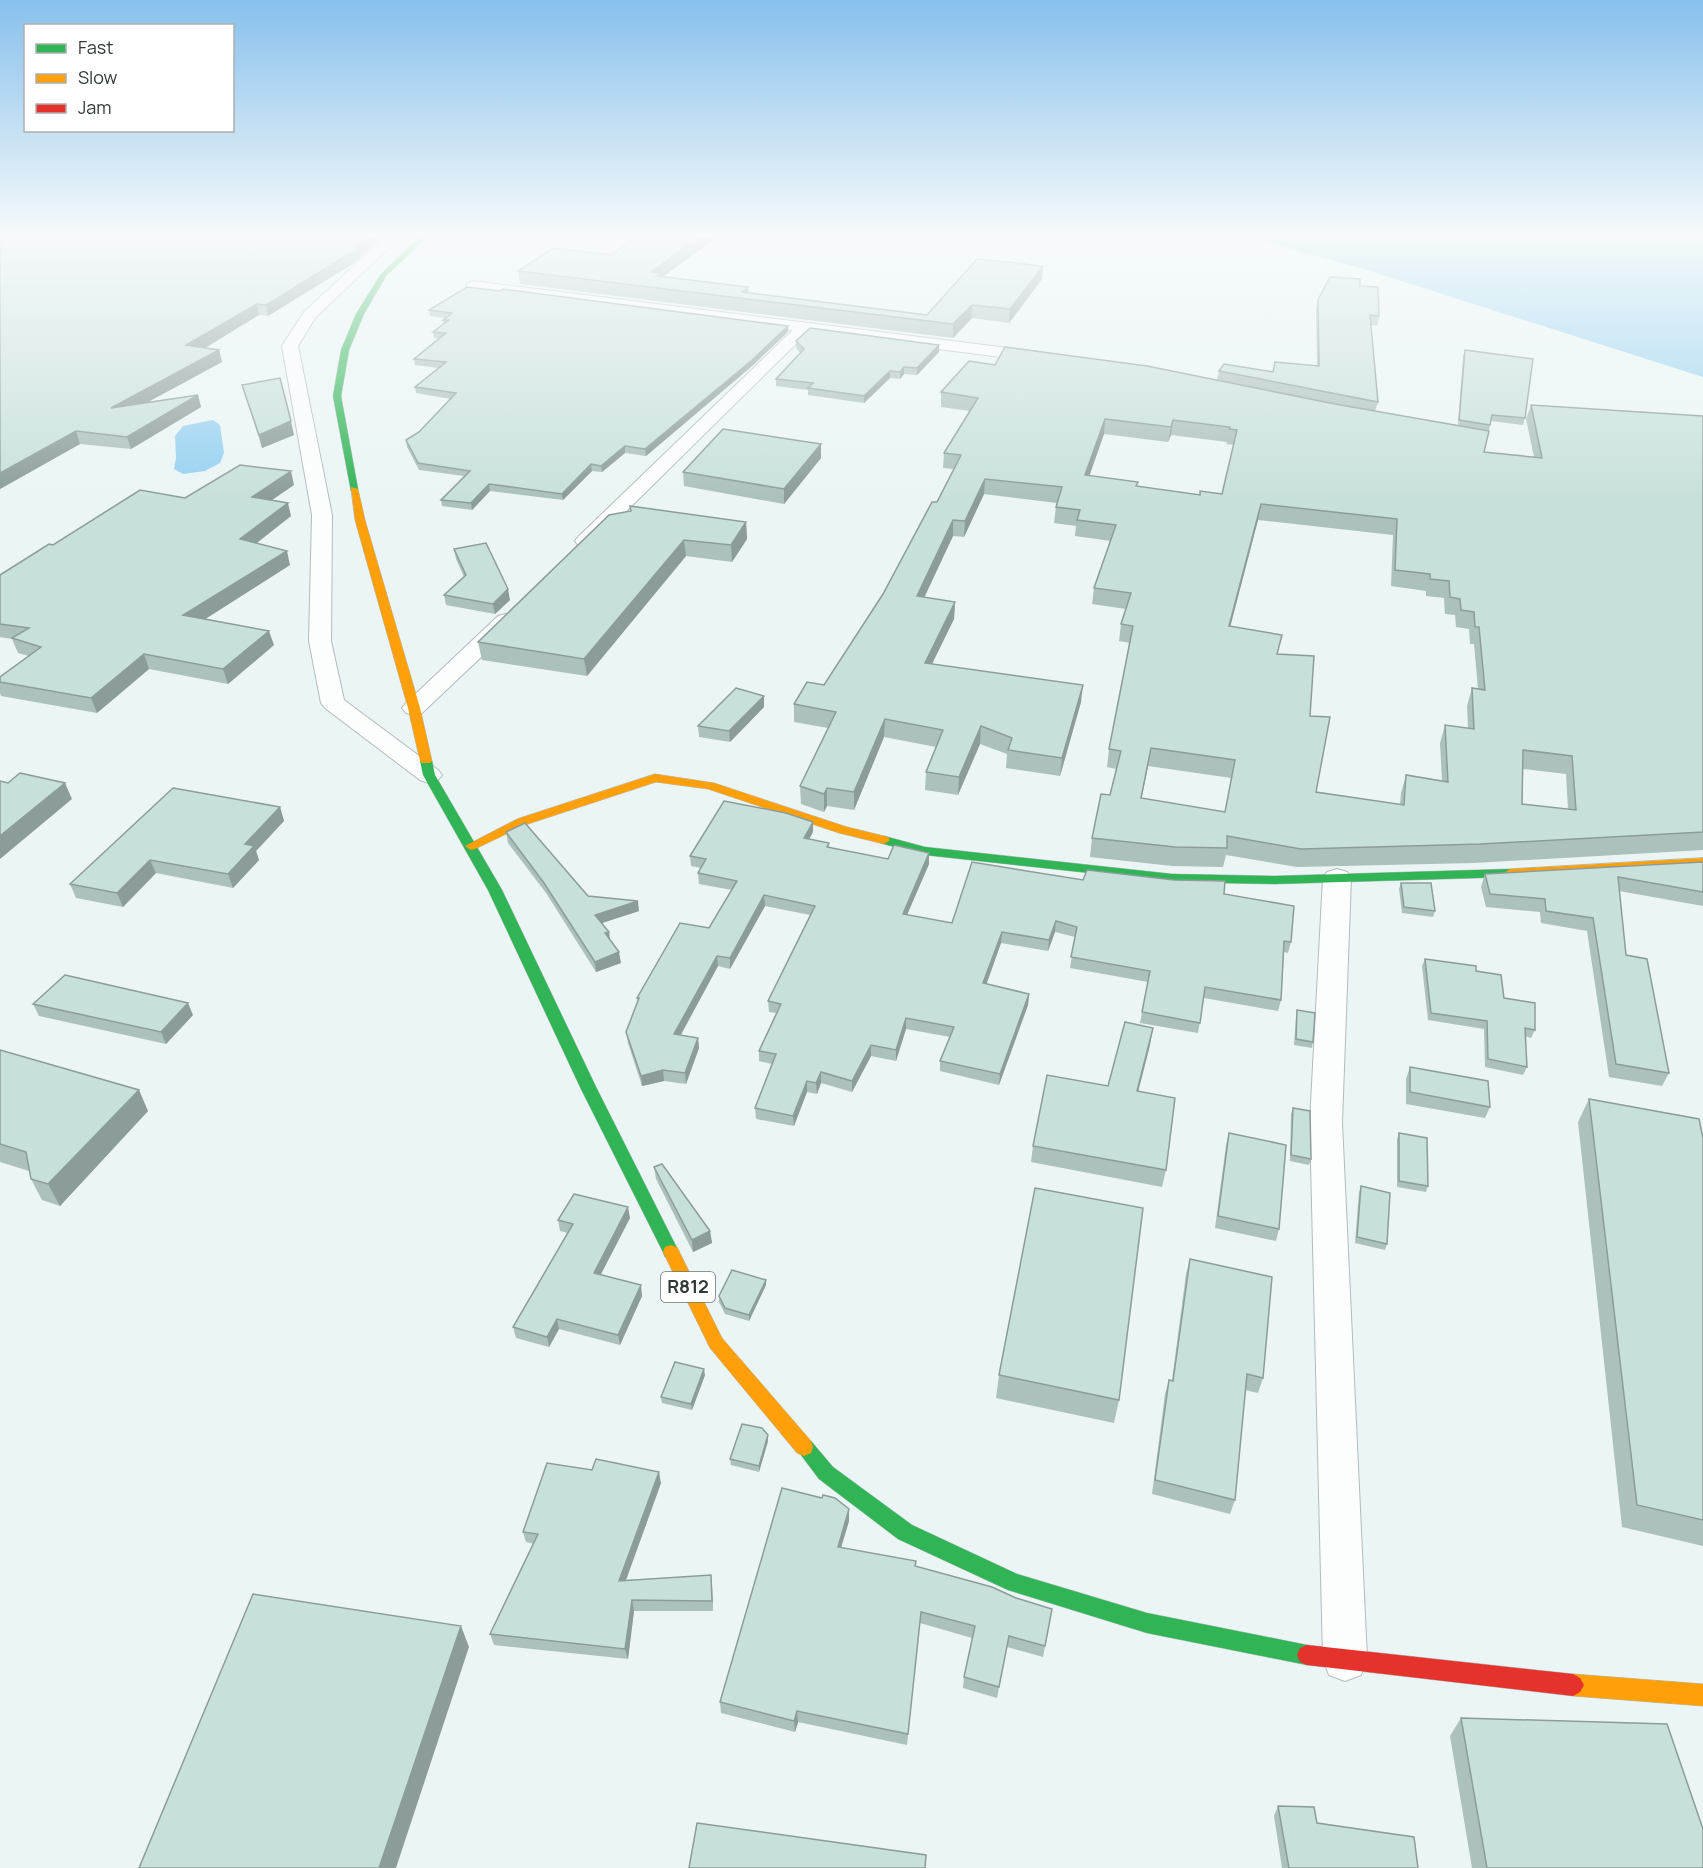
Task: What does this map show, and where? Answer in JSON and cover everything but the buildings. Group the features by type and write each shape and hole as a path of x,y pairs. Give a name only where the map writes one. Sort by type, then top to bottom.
{"main road":[{"name":"R812","path":"356,324 345,350 337,396 360,520 414,708 429,775 500,900 589,1089 716,1343 826,1473 905,1532 1015,1583 1147,1623 1309,1655 1612,1689 1703,1695"},
{"path":"471,846 521,822 655,778 710,786 843,830 925,852 1172,878 1474,875 1703,862"}],"street":[{"path":"303,324 290,345 322,515 320,641 333,703 429,775"},
{"path":"783,324 1050,359"},
{"path":"569,557 805,327"},
{"path":"414,708 520,606"},
{"path":"1337,878 1326,1122 1345,1659"}],"water":[{"path":"1537,324 1703,324 1703,377"},
{"path":"213,420 220,425 224,453 220,463 205,471 183,474 174,469 175,436 183,426"}],"traffic: fast":[{"path":"354,489 337,396 345,350 356,324"},
{"path":"426,761 429,775 495,890 589,1089 671,1252"},
{"path":"884,840 925,851 1172,878 1275,880 1510,873"},
{"path":"804,1447 826,1473 905,1532 1015,1583 1147,1623 1307,1655"}],"traffic: slow":[{"path":"354,489 360,520 414,708 426,761"},
{"path":"471,846 521,822 655,778 710,786 843,830 884,840"},
{"path":"1510,873 1703,862"},
{"path":"671,1252 716,1343 804,1447"},
{"path":"1573,1685 1703,1695"}],"traffic: jam":[{"path":"1307,1655 1573,1685"}]}
